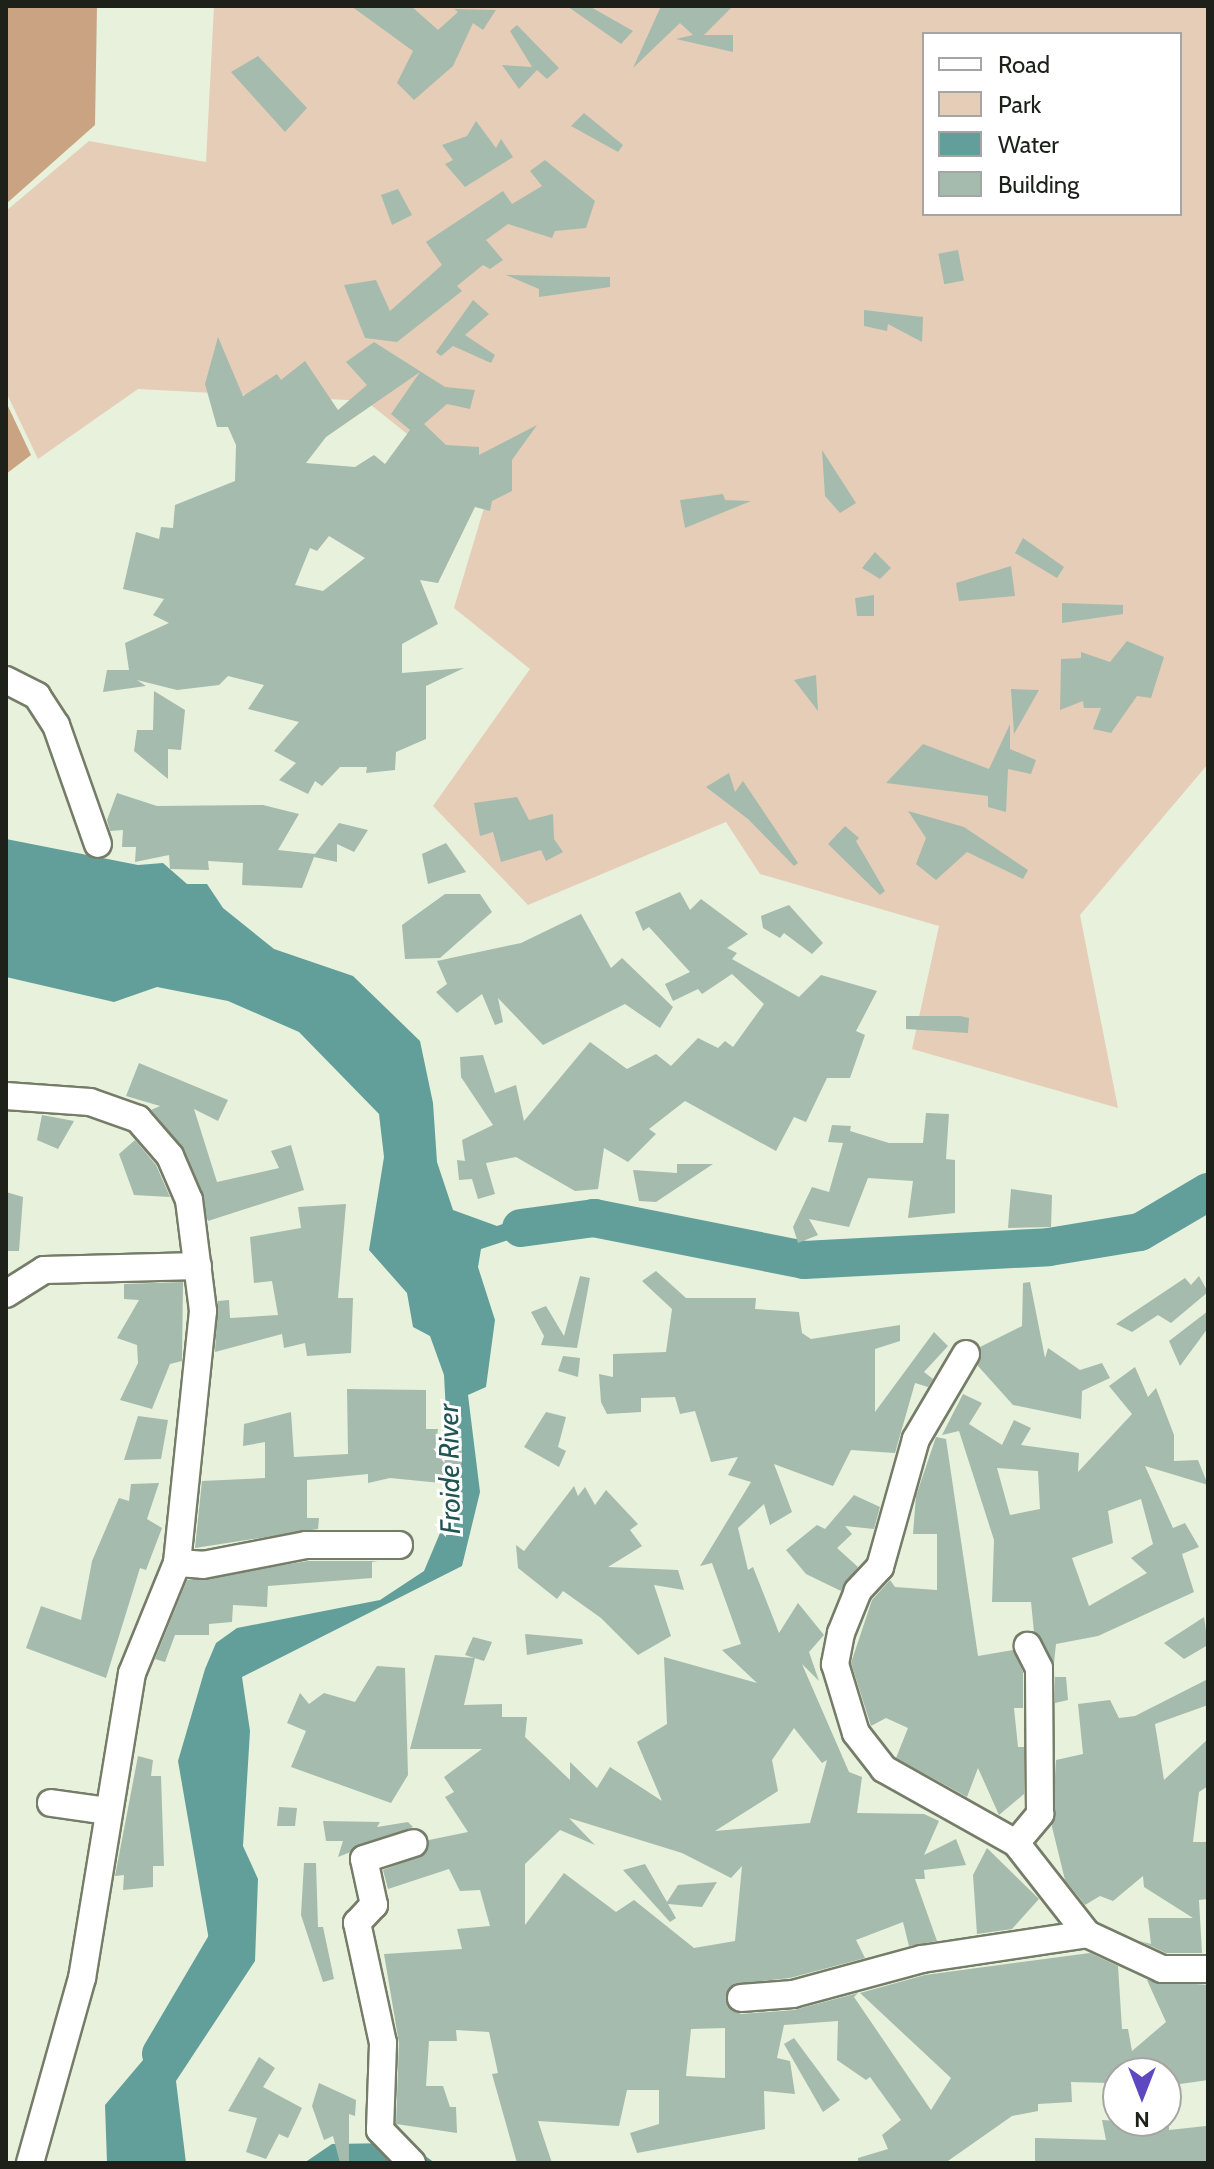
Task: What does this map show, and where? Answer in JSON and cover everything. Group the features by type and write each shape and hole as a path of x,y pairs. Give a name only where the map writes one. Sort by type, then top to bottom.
{"street":[{"path":"6,680 37,696 56,725 98,844"},
{"path":"6,1096 90,1102 138,1119 170,1156 189,1200 203,1311 177,1563 132,1673 82,1978 30,2163"},
{"path":"6,1294 44,1270 198,1266"},
{"path":"966,1354 916,1439 880,1567 858,1591 835,1664 856,1733 884,1769 1016,1843 1087,1934 1162,1969 1208,1969"},
{"path":"177,1563 203,1565 306,1545 399,1545"},
{"path":"1016,1843 1040,1814 1039,1668 1028,1646"},
{"path":"51,1803 108,1811"},
{"path":"412,2163 380,2130 383,2043 357,1923 374,1905 364,1859 414,1843"},
{"path":"741,1998 793,1994 922,1959 1087,1934"}],"green space":[{"path":"214,6 1208,6 1208,764 1080,915 1118,1108 912,1049 939,926 760,874 726,822 528,905 433,806 530,669 454,608 487,498 366,401 138,389 38,459 6,392 6,211 89,141 206,162"}],"shaded area":[{"path":"6,6 97,6 95,125 6,204"},
{"path":"6,402 31,455 6,474"}],"water":[{"path":"6,839 138,865 163,863 187,884 207,884 223,908 274,949 353,976 420,1041 433,1103 437,1162 453,1210 497,1226 526,1216 570,1220 481,1249 478,1267 495,1320 486,1387 468,1395 480,1492 462,1566 242,1677 250,1731 243,1846 258,1879 255,1961 176,2081 186,2163 107,2163 105,2105 215,1975 178,1761 205,1669 216,1643 237,1628 380,1600 424,1571 451,1507 444,1375 430,1336 413,1327 407,1293 369,1250 384,1157 379,1114 299,1032 228,1001 157,987 114,1002 6,977"},
{"path":"407,2143 435,2163 304,2163 332,2144"}],"building":[{"path":"351,6 411,6 438,30 458,12 454,9 496,10 483,30 473,23 453,66 414,100 397,83 413,51"},
{"path":"567,6 589,6 633,31 621,44"},
{"path":"661,6 733,6 704,35 733,35 733,52 676,39 693,35 680,23 633,68"},
{"path":"517,25 559,68 547,79 537,70 519,89 502,65 532,67 510,31"},
{"path":"258,56 307,108 285,132 231,72"},
{"path":"584,113 623,145 618,152 571,126"},
{"path":"476,121 496,148 501,139 513,157 465,187 445,164 453,160 442,145 467,136"},
{"path":"545,160 595,201 586,228 555,231 552,238 508,224 486,240 503,260 490,269 483,265 457,286 462,291 397,342 365,338 344,285 376,280 390,311 442,265 426,242 503,191 512,204 542,186 530,171"},
{"path":"398,189 412,215 392,225 381,195"},
{"path":"958,250 964,280 944,284 938,254"},
{"path":"506,275 610,277 610,287 539,297 539,289"},
{"path":"473,300 489,314 465,335 495,355 491,363 453,346 441,356 436,352"},
{"path":"864,310 923,317 922,342 888,324 887,331 864,326"},
{"path":"218,337 243,396 277,374 281,380 305,361 338,410 367,385 346,362 374,342 445,387 475,390 470,409 447,404 424,424 446,445 479,447 479,455 537,425 512,460 512,491 492,501 490,511 475,507 438,583 420,580 438,624 402,644 402,673 464,668 426,686 426,739 396,752 395,770 366,773 367,767 340,767 322,786 315,781 308,794 279,780 296,763 274,751 299,722 248,709 264,685 228,676 219,685 177,690 137,680 146,686 103,692 107,670 129,670 125,643 169,623 153,615 164,599 123,589 136,532 159,539 161,527 173,528 175,505 235,481 236,445 228,427 217,427 205,384","holes":["420,372 391,414 410,430 385,464 374,455 355,467 306,463 326,437","329,536 365,558 323,591 295,585 310,548 317,551"]},
{"path":"822,450 856,503 840,513 825,496"},
{"path":"723,494 725,500 751,501 685,528 680,500"},
{"path":"1023,538 1064,567 1057,578 1015,553"},
{"path":"875,552 891,568 880,579 862,568"},
{"path":"1011,566 1015,596 959,601 956,583"},
{"path":"874,595 874,616 857,616 855,598"},
{"path":"1062,603 1123,605 1123,614 1062,623"},
{"path":"1127,641 1164,657 1151,698 1137,696 1111,733 1093,729 1101,708 1084,708 1083,701 1060,710 1061,659 1081,658 1081,652 1110,662"},
{"path":"816,675 818,711 794,680"},
{"path":"1011,689 1039,690 1014,734"},
{"path":"154,691 185,710 181,750 168,749 168,779 134,751 137,730 153,730"},
{"path":"1010,724 1010,749 1036,760 1031,774 1008,769 1006,812 988,807 988,796 886,783 923,744 989,769"},
{"path":"729,773 735,792 743,781 798,863 794,866 748,819 706,787"},
{"path":"117,793 157,806 263,805 299,814 278,850 315,854 339,823 368,830 354,852 337,844 337,862 314,857 302,888 242,885 243,863 208,861 209,870 170,869 169,855 135,862 136,847 122,847 123,830 110,831 107,820"},
{"path":"517,797 529,820 553,814 554,839 563,852 546,861 541,850 501,862 493,832 480,836 474,803"},
{"path":"908,811 964,827 1028,870 1023,879 967,852 936,880 916,864 926,838"},
{"path":"845,826 859,838 856,841 885,891 880,895 828,844"},
{"path":"446,843 466,872 428,884 422,854"},
{"path":"680,892 690,910 701,899 748,934 727,948 737,953 732,959 799,997 821,975 877,991 856,1031 865,1035 850,1078 827,1078 806,1122 794,1117 776,1151 685,1101 649,1129 656,1134 628,1162 604,1148 598,1189 575,1191 516,1157 486,1163 495,1194 478,1199 472,1179 459,1180 457,1160 465,1161 462,1140 493,1125 461,1077 460,1057 483,1055 495,1093 516,1085 524,1121 590,1042 627,1069 656,1054 671,1066 698,1038 718,1048 725,1041 733,1047 764,1004 732,974 702,994 698,989 673,1001 665,984 690,972 649,927 643,931 635,912"},
{"path":"445,894 480,894 492,912 440,958 405,959 402,925"},
{"path":"789,905 823,943 812,954 784,933 780,938 763,928 761,916"},
{"path":"581,914 611,968 622,958 673,1007 660,1028 625,1004 543,1045 498,998 503,1022 495,1025 482,994 457,1013 436,992 447,984 437,961 521,943"},
{"path":"906,1016 969,1018 968,1033 906,1029"},
{"path":"139,1063 228,1100 218,1121 194,1109 217,1182 279,1168 271,1151 291,1145 304,1190 208,1221 184,1149 151,1110 160,1106 126,1096"},
{"path":"926,1113 949,1114 946,1159 955,1160 955,1213 908,1218 913,1181 868,1178 849,1227 809,1219 818,1235 798,1243 793,1227 812,1187 829,1192 843,1143 828,1142 832,1125 851,1126 850,1131 889,1143 923,1143"},
{"path":"42,1115 74,1121 58,1149 37,1140"},
{"path":"135,1140 156,1165 170,1197 134,1195 119,1154"},
{"path":"677,1164 713,1164 656,1202 639,1201 633,1170 677,1173"},
{"path":"1011,1189 1052,1195 1051,1227 1008,1228"},
{"path":"6,1192 23,1197 19,1251 6,1251"},
{"path":"346,1204 338,1298 353,1298 351,1353 307,1356 305,1343 284,1348 282,1334 215,1352 218,1301 229,1300 230,1318 278,1315 272,1281 254,1283 250,1237 301,1228 298,1207"},
{"path":"656,1271 686,1298 756,1298 755,1309 799,1312 802,1333 811,1339 900,1325 900,1341 875,1349 875,1412 934,1332 948,1346 924,1372 933,1379 928,1387 915,1383 895,1453 851,1450 833,1486 774,1464 792,1512 770,1525 764,1504 738,1528 748,1570 753,1567 779,1633 798,1603 824,1635 809,1652 819,1681 802,1664 849,1772 862,1777 857,1813 924,1814 939,1821 924,1855 956,1839 966,1865 924,1870 925,1879 915,1879 937,1941 909,1946 903,1922 856,1940 865,1958 790,1978 733,1984 727,2006 741,2014 794,2010 858,1993 854,1997 931,2110 951,2078 860,1993 925,1975 1090,1953 1118,1966 1122,2029 1128,2029 1132,2051 1166,2022 1147,1980 1208,1985 1208,2080 1182,2084 1182,2057 1102,2057 1102,2083 1071,2082 1072,2102 1038,2104 1038,2111 1012,2116 945,2163 858,2163 858,2158 888,2149 882,2135 901,2120 870,2077 866,2080 837,2060 838,2021 784,2025 777,2058 790,2061 795,2094 764,2091 765,2129 637,2153 630,2133 659,2124 659,2090 627,2090 619,2126 538,2121 552,2163 517,2163 492,2074 498,2073 489,2032 456,2030 457,2041 429,2041 426,2086 443,2086 450,2107 456,2107 457,2133 396,2124 399,2043 384,1954 462,1949 457,1929 490,1926 480,1890 460,1891 449,1869 388,1889 383,1870 425,1854 429,1840 468,1832 445,1797 454,1792 444,1777 482,1749 410,1749 435,1655 475,1658 464,1705 502,1704 502,1717 527,1717 525,1737 570,1780 570,1762 597,1788 610,1767 662,1801 637,1742 667,1724 664,1657 757,1683 722,1650 741,1644 712,1563 700,1566 751,1482 728,1475 738,1457 711,1462 695,1411 680,1414 675,1397 641,1398 641,1412 607,1414 601,1402 599,1374 613,1377 613,1354 666,1352 672,1309 642,1281","holes":["794,1728 822,1763 827,1760 810,1823 715,1831 778,1791 772,1760","569,1818 682,1853 731,1878 742,1866 735,1941 694,1948 634,1900 616,1912 564,1873 525,1925 525,1864 560,1830 595,1845","725,2028 725,2078 686,2076 691,2029"]},
{"path":"580,1276 590,1278 577,1348 541,1345 544,1336 531,1312 546,1306 564,1336"},
{"path":"1199,1276 1208,1292 1171,1323 1158,1315 1132,1332 1116,1324 1185,1278 1191,1285"},
{"path":"183,1282 182,1361 170,1364 152,1409 120,1400 138,1363 137,1345 117,1338 139,1300 124,1299 124,1284"},
{"path":"1030,1282 1045,1358 1048,1348 1080,1370 1102,1363 1110,1378 1082,1391 1081,1419 1013,1405 978,1366 980,1347 1022,1326 1023,1283"},
{"path":"1208,1311 1208,1328 1180,1366 1169,1341"},
{"path":"563,1356 580,1358 578,1377 558,1371"},
{"path":"1135,1367 1148,1397 1156,1388 1174,1435 1174,1461 1198,1460 1208,1485 1145,1466 1173,1528 1185,1523 1199,1547 1182,1554 1194,1592 1098,1636 1056,1644 1054,1663 1034,1632 1031,1602 992,1602 994,1540 959,1431 942,1435 963,1394 982,1403 969,1424 1002,1445 1014,1420 1031,1428 1021,1445 1079,1453 1078,1472 1132,1414 1109,1386","holes":["997,1468 1038,1471 1040,1509 1010,1515","1141,1499 1153,1544 1131,1558 1147,1573 1089,1606 1072,1558 1113,1543 1108,1511"]},
{"path":"347,1389 426,1390 426,1429 438,1429 435,1450 462,1450 461,1485 390,1478 368,1483 368,1474 307,1480 307,1518 319,1518 318,1529 195,1548 202,1481 265,1478 265,1442 243,1446 244,1424 291,1412 294,1457 348,1454"},
{"path":"546,1412 566,1417 558,1447 566,1451 559,1467 524,1447"},
{"path":"138,1416 168,1420 161,1459 124,1460"},
{"path":"936,1437 946,1439 978,1656 1013,1650 1023,1672 1023,1708 1014,1708 1018,1747 1024,1747 1024,1794 999,1815 978,1768 967,1797 896,1758 908,1728 886,1718 871,1726 851,1663 872,1600 890,1580 895,1587 937,1590 937,1534 913,1534 916,1496"},
{"path":"159,1483 147,1519 162,1528 146,1570 140,1568 106,1678 26,1648 41,1606 81,1620 92,1561 119,1498 129,1501 131,1484"},
{"path":"574,1486 578,1496 585,1487 595,1505 606,1490 638,1524 630,1530 642,1546 608,1567 678,1570 684,1590 654,1585 671,1636 638,1655 601,1618 563,1591 557,1599 518,1568 516,1545 524,1551"},
{"path":"854,1495 880,1507 874,1529 845,1526 852,1534 837,1548 858,1567 841,1591 806,1574 786,1550 817,1525 825,1529"},
{"path":"308,1561 378,1561 372,1562 372,1578 268,1586 267,1607 233,1605 232,1622 209,1624 209,1635 175,1635 165,1662 155,1659 187,1580"},
{"path":"1204,1617 1208,1645 1184,1659 1164,1643"},
{"path":"525,1634 582,1639 583,1644 527,1655"},
{"path":"473,1637 492,1642 484,1661 465,1655"},
{"path":"377,1666 405,1668 408,1775 391,1803 291,1767 306,1731 287,1723 300,1693 309,1704 324,1693 355,1702"},
{"path":"1055,1677 1066,1677 1068,1700 1055,1703"},
{"path":"1208,1679 1208,1705 1155,1724 1164,1780 1208,1739 1208,1786 1199,1792 1193,1842 1208,1842 1208,1899 1199,1900 1202,1953 1166,1953 1140,1941 1151,1944 1148,1918 1193,1918 1144,1887 1143,1876 1113,1901 1100,1896 1085,1905 1065,1880 1052,1827 1056,1760 1083,1754 1078,1704 1110,1700 1119,1718 1135,1716"},
{"path":"138,1756 153,1760 151,1776 161,1776 164,1866 153,1866 153,1887 123,1890 124,1875 115,1876"},
{"path":"279,1807 297,1808 295,1826 277,1826"},
{"path":"323,1821 380,1822 377,1827 408,1822 413,1827 338,1857 343,1841 326,1841"},
{"path":"987,1848 1039,1899 1012,1929 977,1934 973,1875"},
{"path":"304,1863 316,1863 318,1927 323,1927 334,1979 323,1982 301,1915"},
{"path":"645,1864 667,1902 678,1885 717,1882 702,1907 668,1904 676,1918 670,1922 623,1870"},
{"path":"794,2038 840,2100 823,2112 784,2044"},
{"path":"259,2057 275,2068 263,2087 302,2108 288,2138 279,2134 266,2159 246,2152 257,2118 228,2111"},
{"path":"319,2083 356,2100 355,2116 349,2114 349,2163 340,2163 333,2136 324,2140 312,2106"},
{"path":"1206,2126 1208,2163 1035,2163 1035,2138 1106,2140 1105,2137 1182,2137 1182,2129"}],"waterway":[{"path":"521,1228 594,1218 804,1260 1049,1247 1140,1232 1208,1192"},
{"name":"Froide River","path":"161,2054 233,1932 228,1916"}]}
